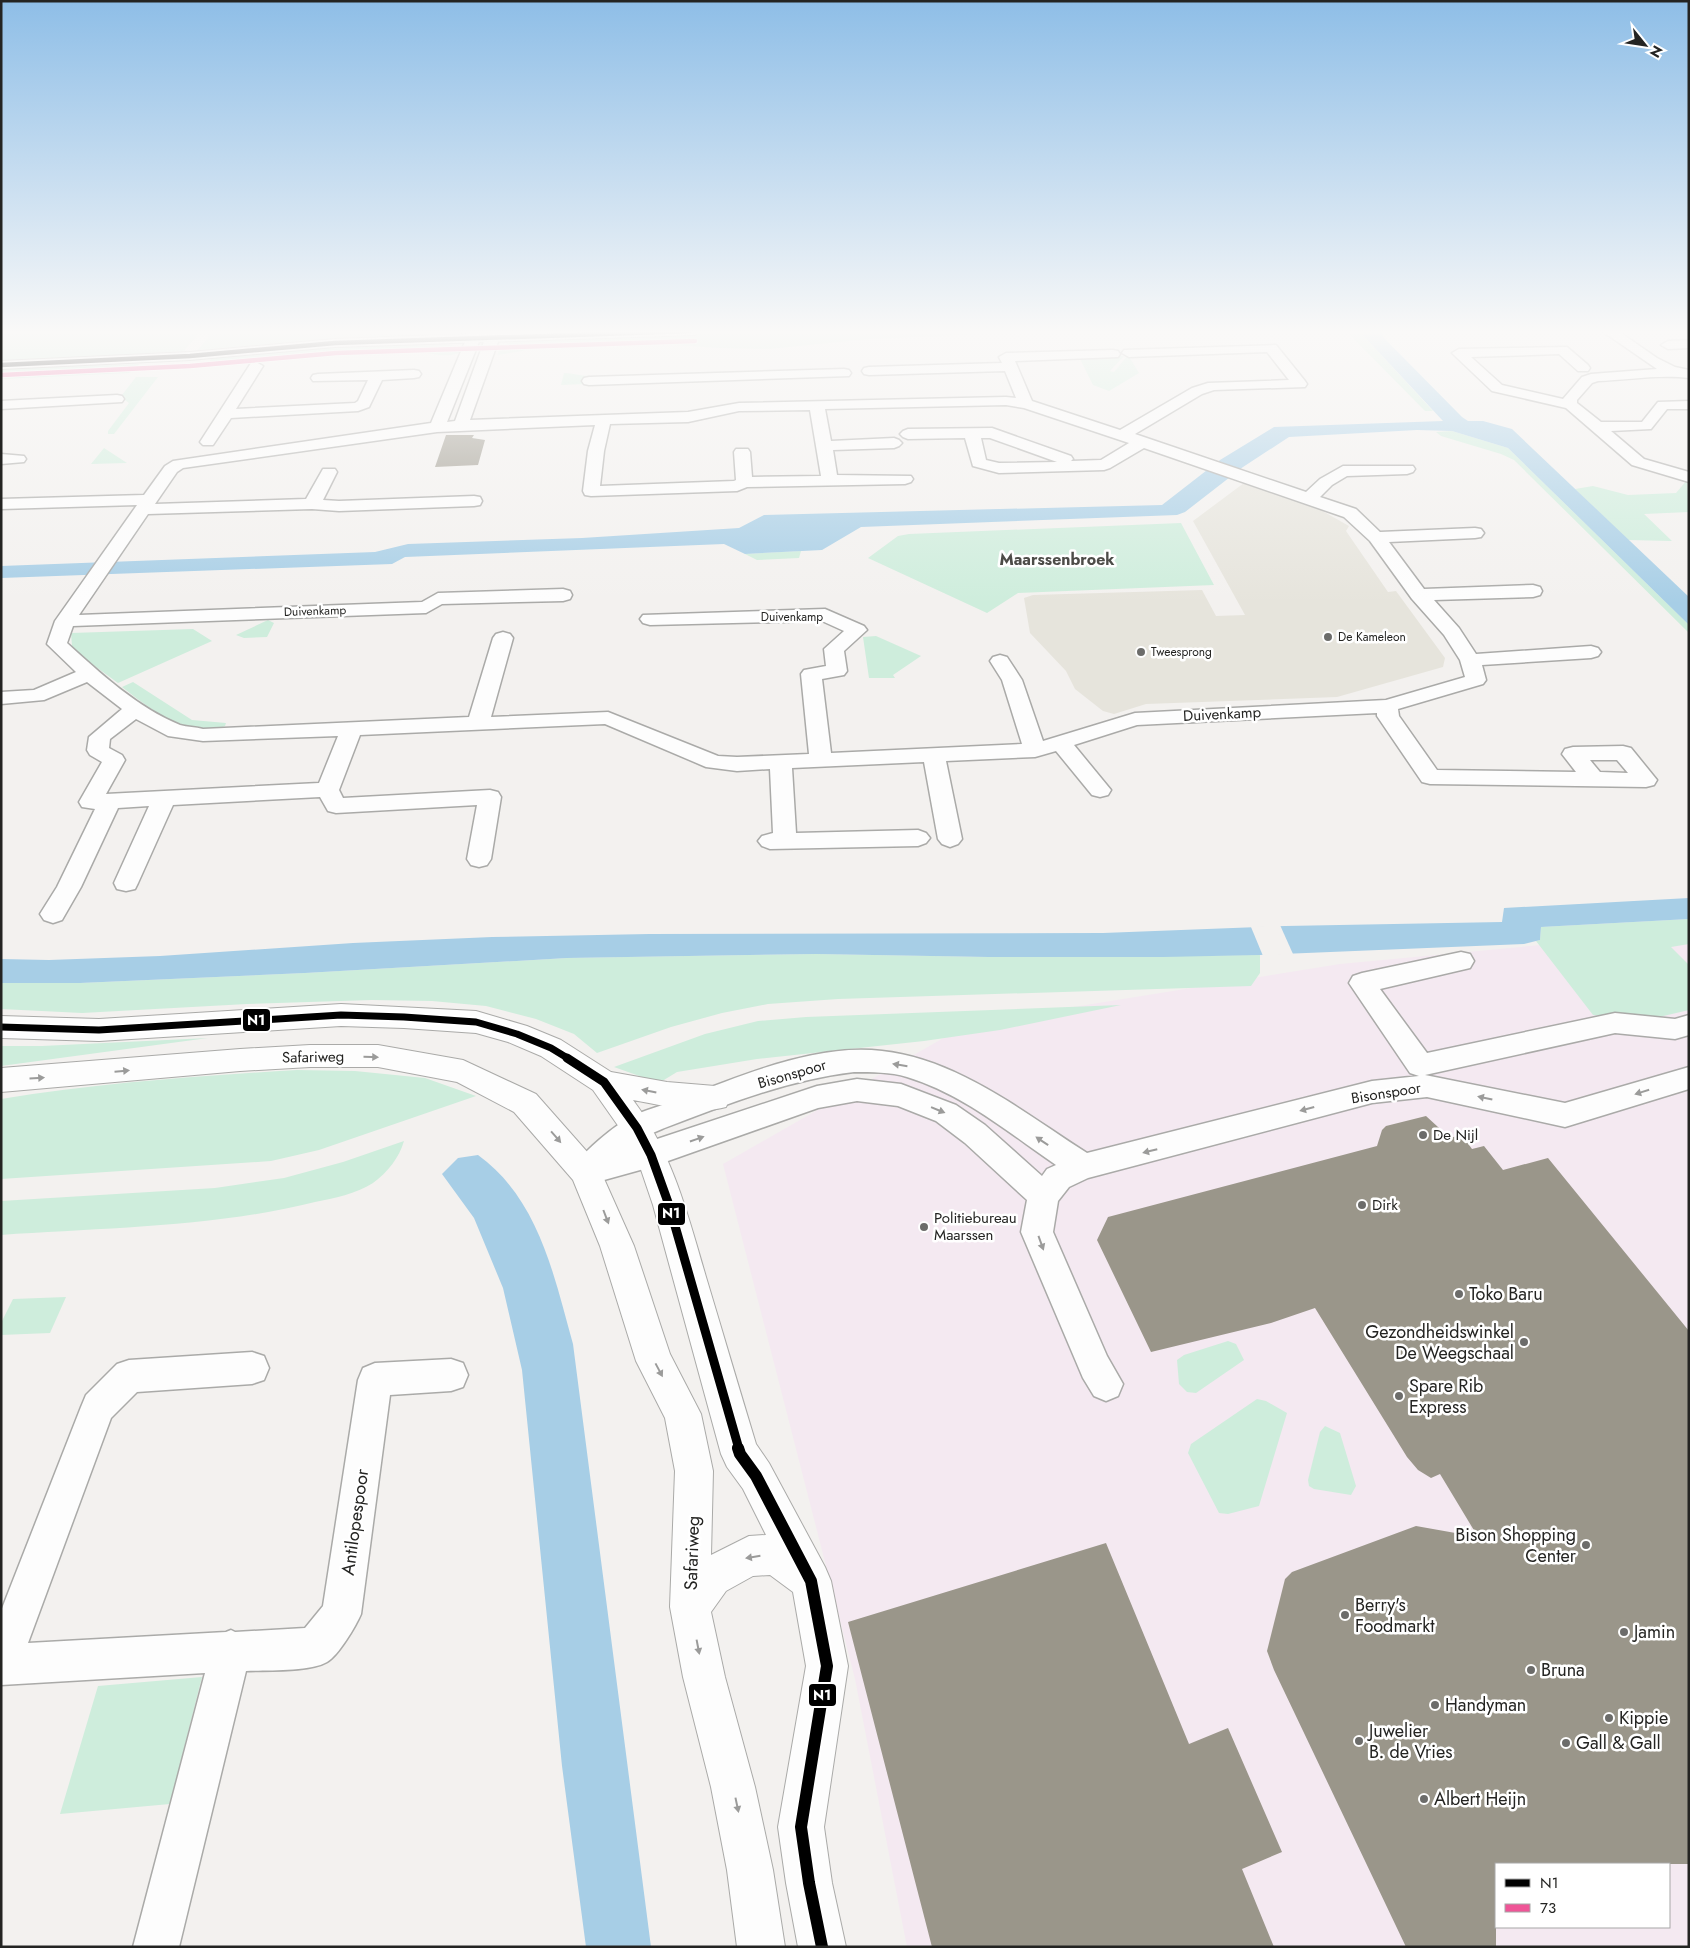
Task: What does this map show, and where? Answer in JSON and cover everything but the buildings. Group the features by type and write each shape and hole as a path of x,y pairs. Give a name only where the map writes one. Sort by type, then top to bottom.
{"street":[{"path":"208,442 221,422"},
{"path":"342,440 351,422"},
{"path":"436,427 438,422"},
{"name":"Duivenkamp","path":"557,437 602,428 650,422"},
{"path":"820,422 830,481"},
{"name":"Duivenkamp","path":"602,428 461,425 436,427 180,464 171,469 108,558 65,621 57,644 89,674 135,710 176,731 202,735 608,718 714,762 736,764 1035,750 1135,719 1386,706 1476,680 1470,660 1452,632 1419,595 1376,538 1350,513 1243,475 1079,422"},
{"path":"1121,436 1145,422"},
{"path":"1591,422 1638,462 1689,477"},
{"path":"1597,427 1646,426 1649,422"},
{"path":"602,428 596,451 591,491 737,486 744,482 905,479"},
{"path":"972,432 979,463 999,468 1080,464 1104,465 1142,442"},
{"path":"908,434 992,433 1080,464"},
{"path":"825,446 894,443"},
{"path":"742,452 744,482"},
{"path":"1,459 18,459"},
{"path":"1309,498 1326,482 1343,472 1407,469"},
{"path":"312,504 329,472"},
{"path":"1,504 312,504 339,506 474,501"},
{"path":"1376,538 1475,533"},
{"path":"1419,595 1533,591"},
{"name":"Duivenkamp","path":"65,621 426,607 438,600 563,595"},
{"name":"Duivenkamp","path":"650,619 825,615 857,630 834,648 837,671 811,674 821,759"},
{"path":"478,724 503,638"},
{"path":"1470,660 1592,652"},
{"path":"1000,661 1012,680 1035,750"},
{"path":"1,698 37,696 89,674"},
{"path":"1386,706 1388,716 1430,777 1594,780"},
{"path":"135,710 100,737 98,750 114,760 90,802 328,790"},
{"path":"351,730 328,790 336,806 490,797 479,859"},
{"path":"1061,742 1100,790"},
{"path":"934,754 950,839"},
{"path":"780,761 777,841 918,838"},
{"path":"126,883 164,799"},
{"path":"53,914 69,887 110,801"},
{"name":"Bisonspoor","path":"1461,961 1362,983 1420,1065 1615,1023 1684,1032"},
{"path":"1,1027 100,1030 341,1016 404,1016 476,1022 517,1034 551,1048 604,1082 667,1094 715,1098"},
{"name":"Safariweg","path":"1,1080 240,1060 310,1056 378,1056 463,1072 525,1103 586,1172 618,1246 654,1361 682,1414 694,1471 690,1607 704,1676 733,1787 750,1870 761,1947"},
{"name":"Bisonspoor","path":"644,1141 715,1098 815,1065 857,1060 905,1065 954,1084 1010,1117 1039,1139 1082,1167"},
{"name":"Bisonspoor","path":"644,1141 817,1097 857,1090 901,1095 946,1113 975,1134 1043,1196 1058,1178 1082,1167 1204,1137 1372,1092 1427,1086 1566,1115 1689,1078"},
{"path":"604,1082 644,1141 669,1204 740,1454 756,1476 811,1581 827,1666 801,1827 808,1883 822,1947"},
{"path":"586,1172 644,1141"},
{"path":"1043,1196 1037,1232 1095,1367 1106,1384"},
{"name":"Antilopespoor","path":"252,1368 129,1376 98,1407 13,1599 1,1664 230,1650 316,1647 341,1614 376,1380 451,1375"},
{"path":"690,1607 712,1577 748,1556 776,1555 811,1581"},
{"path":"156,1947 230,1650"}],"shaded area":[{"path":"1244,483 1319,509 1349,526 1346,531 1388,592 1396,591 1445,658 1443,667 1337,697 1146,704 1114,714 1103,711 1075,689 1066,671 1030,633 1024,598 1033,595 1202,590 1216,616 1245,615 1193,521"},
{"path":"1689,931 1689,1947 907,1947 855,1679 723,1164 968,1024 1340,964"}],"green space":[{"path":"115,422 123,422 114,434 108,434"},
{"path":"1452,431 1508,448 1689,625 1689,633 1514,460 1501,454 1441,436 1436,432"},
{"path":"104,448 127,463 91,464"},
{"path":"1687,480 1689,512 1644,514 1672,541 1628,540 1575,489 1593,486 1628,495 1676,493"},
{"path":"1181,523 1214,585 1018,593 987,613 868,558 898,536 909,534"},
{"path":"801,551 799,558 757,560 745,554"},
{"path":"268,620 274,623 267,637 244,638 236,635"},
{"path":"193,629 212,641 118,683 85,659 72,646 71,633"},
{"path":"876,636 921,656 893,675 895,678 869,678 863,637"},
{"path":"133,682 192,720 226,723 225,726 206,729 171,720 151,709 122,687"},
{"path":"1689,919 1689,944 1671,947 1689,965 1689,1010 1642,1021 1593,1015 1536,941 1540,940 1541,927"},
{"path":"816,954 988,957 1260,955 1260,973 1251,986 838,999 768,1004 722,1013 671,1027 597,1053 574,1034 536,1019 486,1006 432,1001 372,1000 247,1004 82,1013 1,1009 1,983 80,983 305,973 567,958"},
{"path":"1121,1005 1000,1030 924,1041 757,1059 677,1072 659,1083 614,1067 705,1034 758,1021 806,1017"},
{"path":"208,1038 1,1066 1,1046 42,1046"},
{"path":"297,1070 355,1071 425,1078 476,1096 319,1150 271,1161 1,1179 1,1099 112,1084"},
{"path":"404,1141 392,1164 373,1183 352,1193 330,1199 239,1217 199,1222 1,1235 1,1201 215,1188 284,1178 343,1162"},
{"path":"66,1297 50,1333 1,1335 1,1323 13,1299"},
{"path":"1228,1341 1236,1344 1244,1360 1196,1393 1187,1392 1179,1384 1177,1360 1184,1355"},
{"path":"1257,1399 1266,1401 1287,1413 1259,1506 1228,1514 1219,1513 1188,1453 1191,1444"},
{"path":"1325,1426 1340,1433 1356,1486 1351,1495 1314,1489 1309,1486 1308,1480 1320,1432"},
{"path":"202,1677 170,1804 60,1814 98,1686"}],"water":[{"path":"1417,422 1486,422 1512,429 1689,597 1689,625 1508,448 1452,431 1417,430 1289,437 1243,467 1185,512 1177,515 861,527 822,550 745,554 724,544 405,557 392,564 1,578 1,566 375,552 408,544 582,538 739,528 764,515 1162,505 1220,460 1274,427"},
{"path":"1689,898 1689,919 1541,927 1540,940 1524,944 1163,957 988,957 816,954 567,958 305,973 80,983 1,983 1,959 49,960 160,956 353,943 492,937 649,934 1103,933 1285,926 1502,922 1504,908"},
{"path":"478,1155 499,1173 516,1194 530,1216 551,1266 573,1344 651,1947 586,1947 562,1766 522,1370 503,1288 474,1218 442,1174 458,1158"}],"pier":[{"path":"1280,925 1293,954 1263,956 1251,927"}],"transit line":[{"name":"N1","path":"1,1027 99,1030 341,1015 476,1022 517,1034 551,1048 604,1082 637,1128 651,1155 669,1205 740,1454 756,1476 811,1581 827,1666 801,1827 809,1883 822,1947"}],"place":[{"name":"De Kameleon","path":"1328,637"},
{"name":"Tweesprong","path":"1141,652"},
{"name":"De Nijl","path":"1423,1135"},
{"name":"Dirk","path":"1362,1205"},
{"name":"Politiebureau Maarssen","path":"924,1227"},
{"name":"Toko Baru","path":"1459,1294"},
{"name":"Gezondheidswinkel De Weegschaal","path":"1524,1342"},
{"name":"Spare Rib Express","path":"1399,1396"},
{"name":"Bison Shopping Center","path":"1586,1545"},
{"name":"Berry's Foodmarkt","path":"1345,1615"},
{"name":"Jamin","path":"1624,1632"},
{"name":"Bruna","path":"1531,1670"},
{"name":"Handyman","path":"1435,1705"},
{"name":"Kippie","path":"1609,1718"},
{"name":"Juwelier B. de Vries","path":"1359,1741"},
{"name":"Gall & Gall","path":"1566,1743"},
{"name":"Albert Heijn","path":"1424,1799"}],"district":[{"name":"Maarssenbroek","path":"1057,559"}]}
